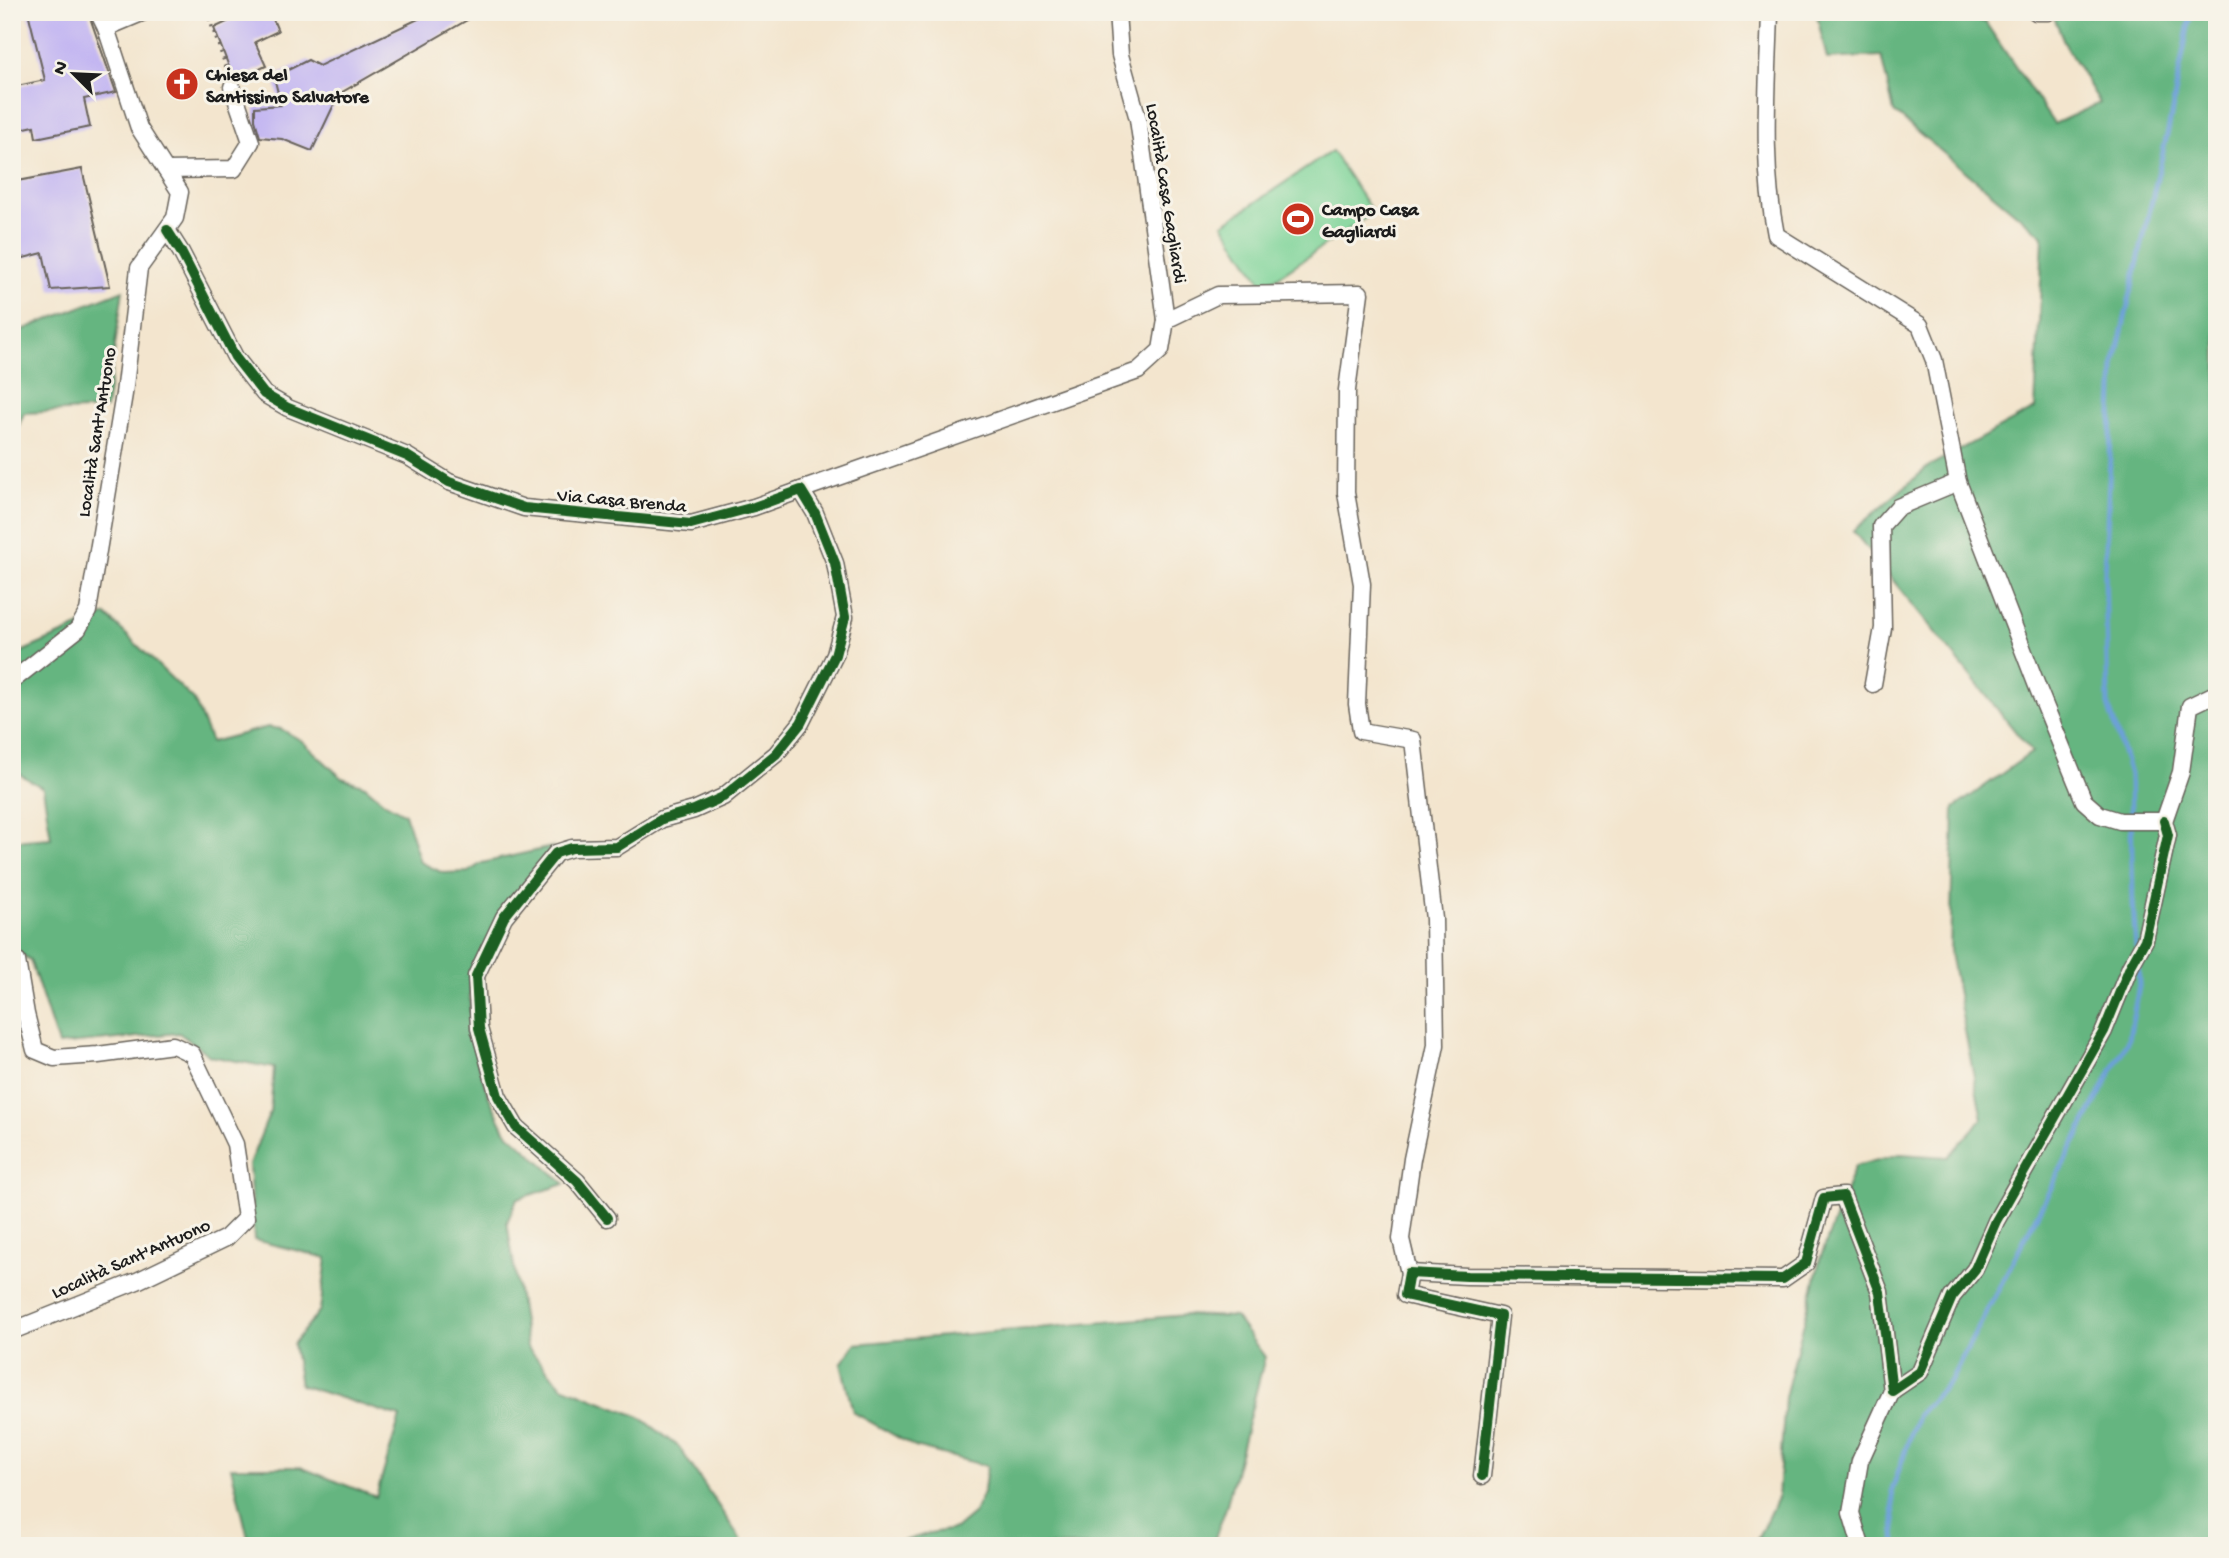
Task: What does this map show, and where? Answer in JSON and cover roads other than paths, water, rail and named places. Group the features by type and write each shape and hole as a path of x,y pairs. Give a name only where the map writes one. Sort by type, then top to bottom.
{"street":[{"path":"98,12 106,28 139,128 166,170 233,169 251,142 232,87"},
{"path":"106,28 144,12"},
{"name":"Località Casa Gagliardi","path":"1117,12 1121,55 1138,119 1166,320 1161,351 1138,371"},
{"path":"1770,12 1766,134 1770,204 1776,235 1920,325 1934,360 1958,482 2084,801 2101,815 2120,821 2165,821"},
{"path":"2036,12 2048,12"},
{"name":"Località Sant'Antuono","path":"12,681 78,629 88,611 124,394 139,268 175,218 180,192 166,170"},
{"name":"Via Casa Brenda","path":"167,230 236,358 264,394 288,408 407,456 449,482 524,508 691,524 754,507 1138,371"},
{"path":"1166,320 1218,295 1360,293 1347,390 1346,493 1362,584 1357,704 1361,731 1413,740 1434,919 1436,1045 1412,1159 1402,1239 1409,1273 1405,1295 1500,1316 1482,1476"},
{"path":"1872,684 1883,628 1881,526 1898,507 1958,482"},
{"path":"607,1218 577,1181 516,1127 498,1096 479,1028 476,976 503,917 556,853 572,848 617,847 662,819 694,810 723,797 776,754 801,723 835,655 845,617 835,563 815,513 801,490"},
{"path":"1861,1546 1851,1513 1860,1461 1892,1391 1920,1372 1952,1297 1975,1269 1996,1221 2104,1031 2130,967 2145,940 2168,835 2165,821 2181,772 2190,706 2217,693"},
{"name":"Località Sant'Antuono","path":"12,958 18,961 26,1014 36,1050 54,1058 173,1045 192,1054 235,1144 246,1218 226,1238 215,1244 137,1281 12,1331"},
{"path":"1409,1273 1783,1279 1806,1264 1824,1198 1843,1196 1880,1292 1892,1391"}],"waterway":[{"path":"2136,947 2130,774 2108,705 2105,573 2114,366 2169,126 2191,12"},
{"path":"1896,1546 1892,1490 1917,1416 1951,1380 2129,1038 2139,986 2138,964"}],"place":[{"name":"Chiesa del Santissimo Salvatore","path":"182,84"},
{"name":"Campo Casa Gagliardi","path":"1298,219"}]}
